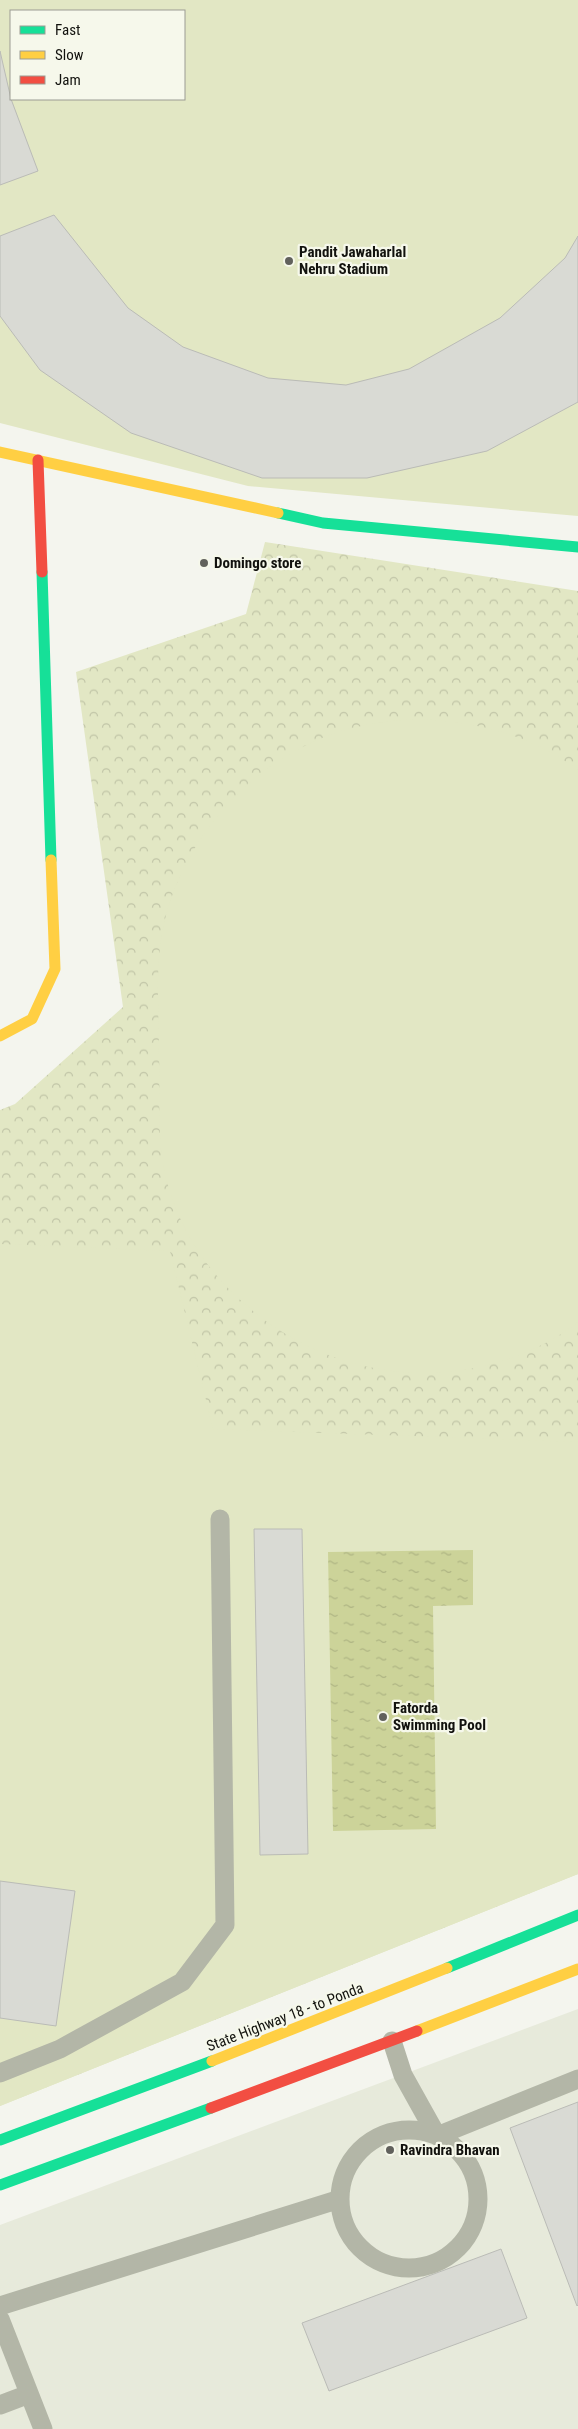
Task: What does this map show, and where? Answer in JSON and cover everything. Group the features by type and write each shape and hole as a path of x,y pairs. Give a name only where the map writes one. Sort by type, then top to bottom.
{"main road":[{"path":"0,452 323,523 578,547"},
{"path":"0,1036 32,1019 55,970 38,460"},
{"name":"State Highway 18 - to Ponda","path":"0,2140 265,2042 578,1915"},
{"path":"0,2186 578,1970"}],"lane":[{"path":"0,2073 60,2049 182,1982 225,1925 220,1519"},
{"path":"392,2041 403,2075 437,2136"},
{"path":"437,2136 578,2079"},
{"path":"415,2130 437,2136 456,2148 470,2166 478,2187 478,2210 471,2232 457,2250 438,2262 415,2268 392,2266 371,2257 354,2242 344,2222 340,2199 344,2177 354,2157 371,2142 392,2133 415,2130"},
{"path":"0,2306 340,2199"},
{"path":"0,2319 43,2429"},
{"path":"0,2405 29,2394"}],"shaded area":[{"name":"Ravindra Bhavan","path":"578,2009 578,2429 0,2429 0,2225"}],"green space":[{"name":"Pandit Jawaharlal Nehru Stadium","path":"0,0 578,0 578,516 248,486 0,423"},
{"path":"265,542 578,591 578,1874 0,2106 0,1110 15,1104 123,1007 76,672 246,614"},
{"path":"420,719 463,723 503,732 542,748 578,770 578,1322 539,1347 517,1356 472,1368 426,1373 403,1372 360,1365 318,1351 279,1330 243,1303 213,1271 188,1234 171,1194 161,1150 159,1114 158,974 160,947 168,910 181,875 199,841 222,811 249,783 279,760 313,742 348,729 384,722"},
{"path":"0,1244 170,1251 213,1429 578,1442 578,1874 0,2106"}],"water":[{"name":"Fatorda Swimming Pool","path":"473,1550 473,1605 433,1606 436,1829 333,1831 328,1552"}],"building":[{"path":"0,51 10,100 38,171 0,185"},
{"path":"54,215 128,308 183,347 268,378 346,385 409,369 500,318 565,258 578,236 578,402 487,451 367,478 262,478 131,433 40,370 0,316 0,236"},
{"path":"254,1529 302,1529 308,1854 260,1855"},
{"path":"0,1881 75,1891 56,2026 0,2018"},
{"path":"578,2102 578,2305 577,2306 510,2128"},
{"path":"501,2249 527,2318 329,2391 302,2323"}],"traffic: fast":[{"path":"278,513 323,523 578,547"},
{"path":"42,572 51,860"},
{"path":"447,1968 578,1915"},
{"path":"0,2140 212,2061"},
{"path":"0,2185 211,2108"}],"traffic: slow":[{"path":"0,452 278,513"},
{"path":"0,1036 32,1019 55,969 51,860"},
{"path":"212,2061 447,1968"},
{"path":"417,2031 578,1969"}],"traffic: jam":[{"path":"38,460 42,572"},
{"path":"211,2108 417,2031"}],"place":[{"name":"Pandit Jawaharlal Nehru Stadium","path":"289,261"},
{"name":"Domingo store","path":"204,563"},
{"name":"Fatorda Swimming Pool","path":"383,1717"},
{"name":"Ravindra Bhavan","path":"390,2150"}]}
